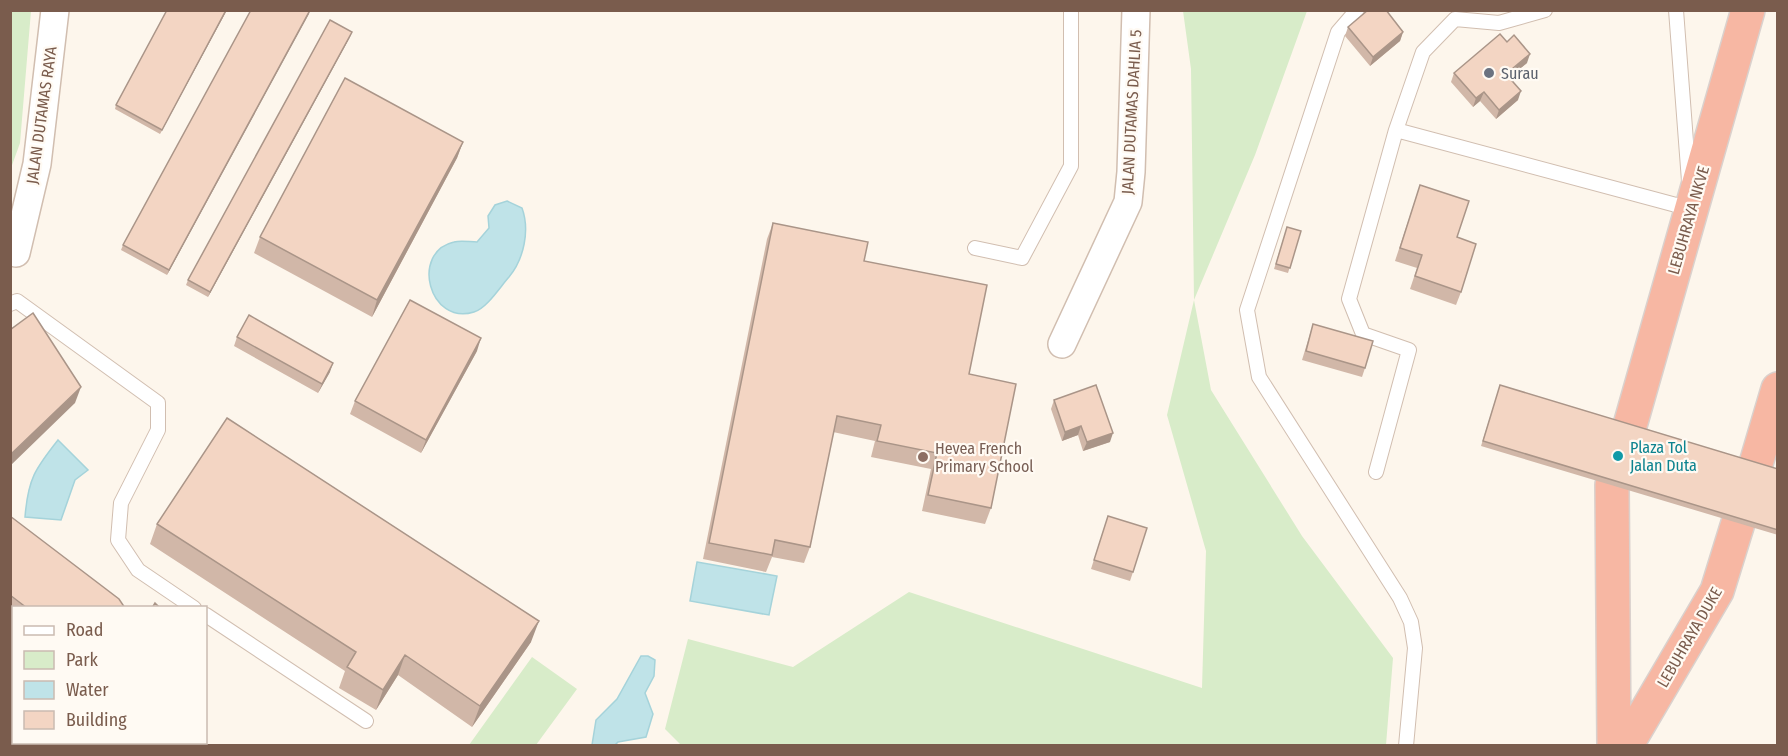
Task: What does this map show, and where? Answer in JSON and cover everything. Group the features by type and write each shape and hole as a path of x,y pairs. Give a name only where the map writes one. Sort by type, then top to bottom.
{"highway":[{"name":"LEBUHRAYA NKVE","path":"1629,429 1748,10"},
{"path":"1755,467 1778,390"},
{"path":"1612,485 1614,746"},
{"name":"LEBUHRAYA DUKE","path":"1626,746 1717,591 1738,523"}],"street":[{"name":"JALAN DUTAMAS RAYA","path":"13,256 38,164 55,10"},
{"name":"JALAN DUTAMAS DAHLIA 5","path":"1062,344 1128,202 1132,161 1136,10"}],"lane":[{"path":"975,248 1022,258 1071,166 1071,10"},
{"path":"1356,10 1338,32 1247,310 1259,377 1400,598 1411,622 1415,648 1406,746"},
{"path":"1376,472 1408,350 1363,334 1349,299 1396,130 1423,52 1455,19 1499,23 1545,10"},
{"path":"1396,130 1691,210 1673,12"},
{"path":"10,304 17,301 158,403 158,430 121,503 118,540 138,570 191,606"},
{"path":"207,616 366,721"}],"green space":[{"path":"11,10 31,11 20,143 11,168"},
{"path":"1183,11 1307,11 1255,155 1194,300 1191,69"},
{"path":"1194,300 1211,390 1302,536 1393,658 1386,745 681,745 665,729 688,639 793,667 909,592 1202,688 1206,551 1167,415"},
{"path":"532,657 577,689 536,745 469,745"}],"water":[{"path":"507,201 522,208 525,226 522,253 514,270 493,297 479,310 458,313 446,308 436,299 431,286 429,272 432,259 440,248 454,242 477,242 489,228 488,216 495,205"},
{"path":"58,440 88,470 75,480 61,520 25,517 28,493 34,475"},
{"path":"697,562 777,576 769,615 690,601"},
{"path":"641,656 648,656 655,660 654,676 645,693 653,714 646,737 618,742 615,745 592,745 596,720 617,699"}],"building":[{"path":"167,10 226,10 162,130 116,105"},
{"path":"251,10 310,10 169,270 123,245"},
{"path":"1368,10 1386,10 1403,32 1373,57 1348,27"},
{"path":"330,20 352,32 210,292 188,280"},
{"name":"Surau","path":"1500,34 1507,42 1514,35 1530,54 1506,74 1521,91 1499,110 1484,92 1476,98 1454,73"},
{"path":"345,78 463,142 377,300 260,237"},
{"path":"1420,185 1469,201 1457,237 1476,244 1461,292 1415,276 1422,255 1400,248"},
{"path":"773,223 868,242 864,261 987,285 969,374 1016,384 991,508 928,495 937,453 877,441 881,425 837,416 810,547 775,540 772,555 709,543"},
{"path":"1287,227 1301,231 1290,268 1276,264"},
{"path":"410,300 481,338 426,440 355,401"},
{"path":"33,313 81,387 10,455 10,330"},
{"path":"249,315 333,363 322,384 237,337"},
{"path":"1313,324 1373,341 1365,368 1306,351"},
{"path":"1096,385 1113,433 1087,442 1081,426 1065,432 1054,400"},
{"name":"Plaza Tol Jalan Duta","path":"1500,385 1778,469 1778,530 1483,441"},
{"path":"227,418 539,621 480,706 405,655 383,690 347,667 356,652 157,524"},
{"path":"10,516 119,599 124,606 24,606 10,595"},
{"path":"1108,516 1147,528 1133,572 1094,560"},
{"path":"10,631 12,632 12,744 114,744 112,746 10,746"}],"place":[{"name":"Surau","path":"1489,73"},
{"name":"Plaza Tol Jalan Duta","path":"1618,456"},
{"name":"Hevea French Primary School","path":"923,457"}]}
